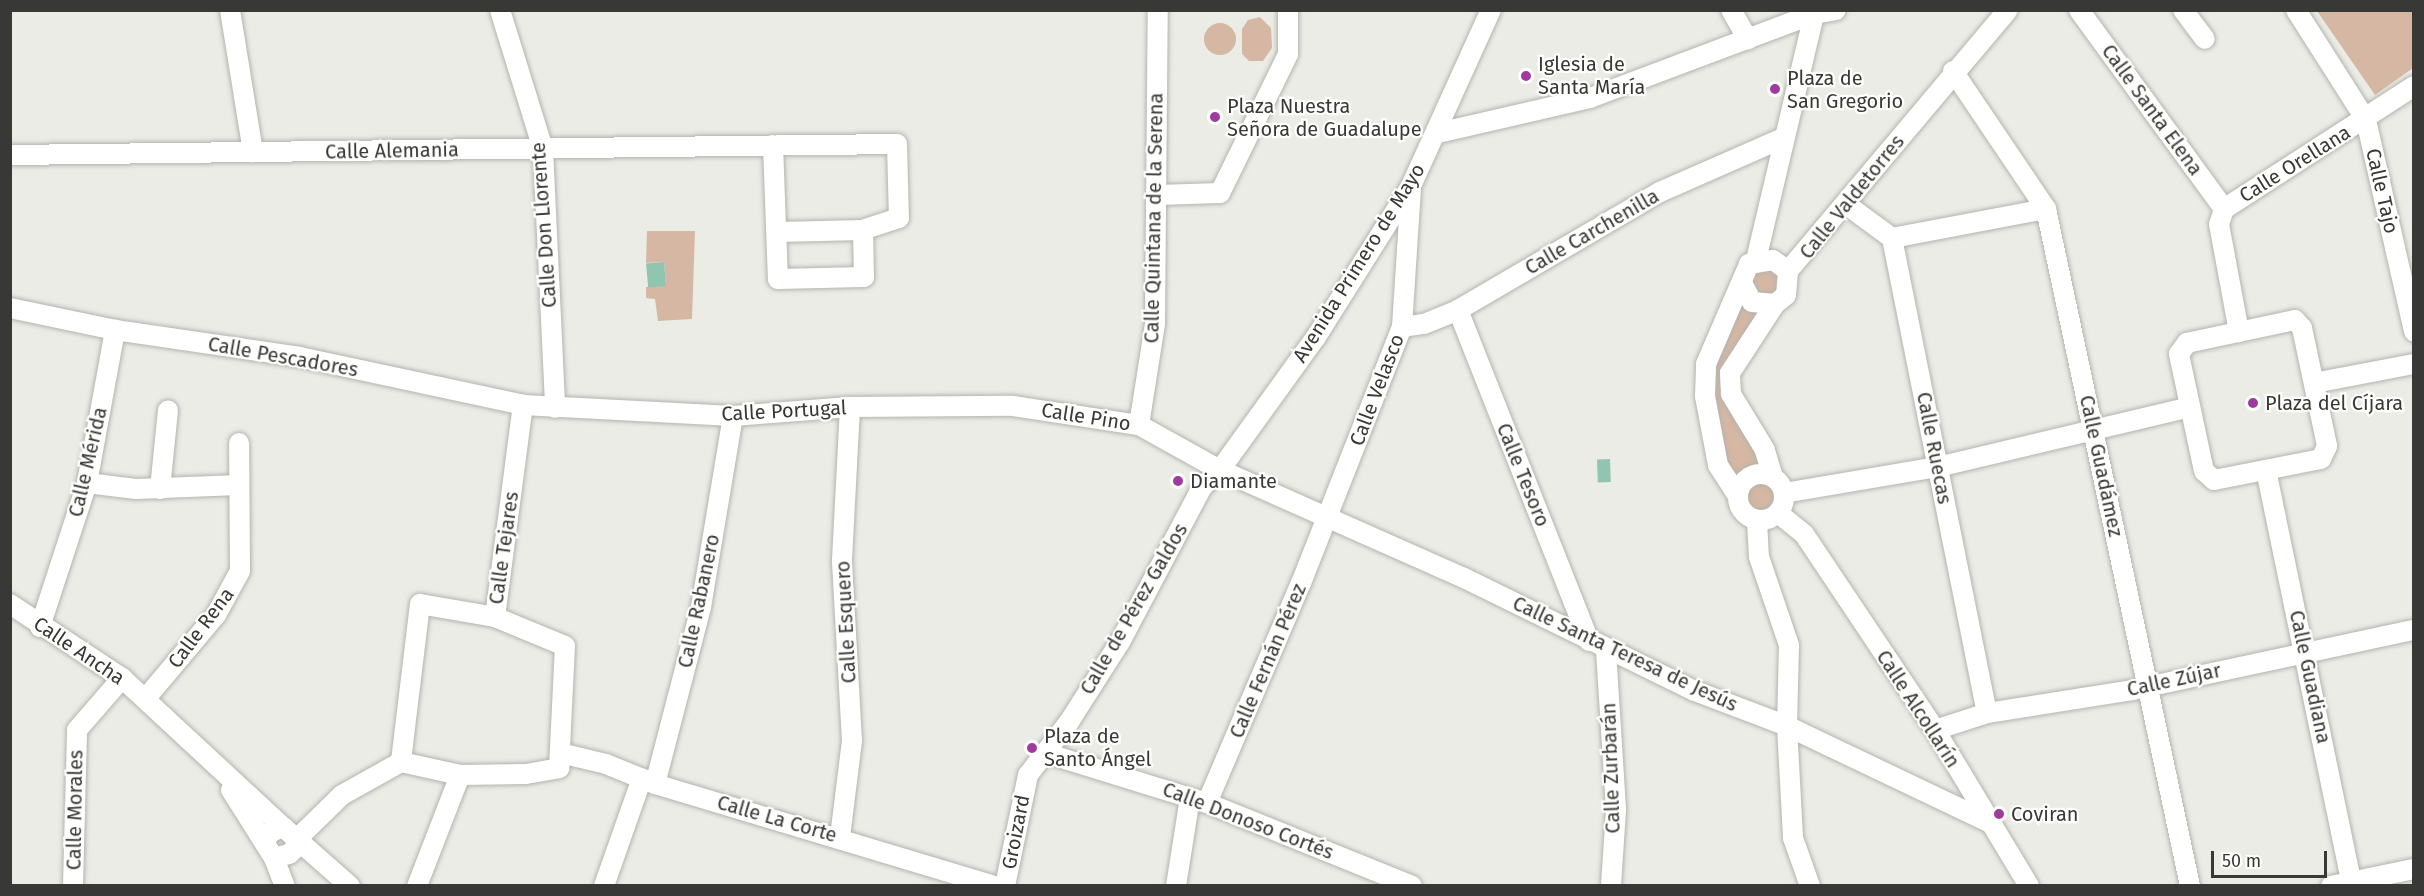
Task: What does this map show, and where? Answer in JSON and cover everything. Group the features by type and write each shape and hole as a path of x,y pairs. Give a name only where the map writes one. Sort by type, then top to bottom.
{"street":[{"path":"230,10 253,152"},
{"name":"Calle Don Llorente","path":"500,10 543,149 555,408"},
{"name":"Calle Quintana de la Serena","path":"1139,424 1155,324 1158,10"},
{"path":"1157,195 1220,193 1288,54 1288,10"},
{"name":"Avenida Primero de Mayo","path":"1220,470 1316,337 1411,186 1448,111 1491,10"},
{"path":"1731,10 1748,40"},
{"path":"1438,133 1590,98 1748,40 1814,12 1836,10"},
{"name":"Calle Valdetorres","path":"1773,477 1765,450 1731,394 1730,373 1775,304 1786,296 1788,278 1953,71 2008,10"},
{"name":"Calle Santa Elena","path":"2079,10 2224,209"},
{"path":"2183,10 2205,39"},
{"name":"Calle Tajo","path":"2296,10 2366,120 2414,332"},
{"path":"1757,520 1745,514 1738,496 1719,465 1704,378 1718,328 1753,262 1804,45 1814,12"},
{"path":"1786,25 1796,30 1804,45"},
{"name":"Calle Guadámez","path":"1953,71 2046,209 2190,885"},
{"name":"Calle Orellana","path":"2224,209 2366,120 2414,86"},
{"path":"1448,111 1464,127"},
{"name":"Calle Carchenilla","path":"1402,327 1424,324 1458,310 1660,192 1783,138"},
{"name":"Calle Alemania","path":"10,155 897,144 898,218 863,230"},
{"path":"773,145 778,279 864,277 863,230 777,232"},
{"name":"Calle Velasco","path":"1327,518 1402,327 1411,186"},
{"path":"1847,205 1892,238 2046,209"},
{"path":"2224,209 2219,224 2239,332"},
{"name":"Calle Ruecas","path":"1892,238 1987,713"},
{"name":"Calle Valdetorres","path":"1753,262 1773,260 1788,278"},
{"path":"1742,283 1752,302 1775,304"},
{"name":"Calle Pescadores","path":"10,308 115,330 300,357 524,405 555,408"},
{"name":"Calle Tesoro","path":"1458,310 1597,645"},
{"path":"2295,320 2302,328 2314,383 2327,446 2321,459 2214,480 2204,471 2179,354 2187,343 2295,320"},
{"name":"Calle Mérida","path":"40,627 87,483 115,330"},
{"path":"2314,383 2414,364"},
{"name":"Calle Tejares","path":"524,405 495,616 565,646 561,753"},
{"name":"Calle Portugal","path":"555,408 733,416 850,407 1013,406"},
{"name":"Calle Pino","path":"1013,406 1139,424 1220,470 1327,518"},
{"name":"Calle Esquero","path":"840,837 852,741 842,560 850,407"},
{"path":"1757,520 1782,502 2190,407"},
{"path":"159,489 168,410"},
{"name":"Calle Rabanero","path":"604,885 649,781 701,607 733,416"},
{"name":"Calle Rena","path":"146,698 233,589 240,571 239,443"},
{"name":"Calle de Pérez Galdos","path":"1049,750 1120,642 1202,487 1220,470"},
{"name":"Calle Guadiana","path":"2266,470 2306,651 2352,883"},
{"path":"1738,496 1750,477 1773,477 1782,502"},
{"path":"87,483 159,489 239,485"},
{"name":"Calle Alcollarín","path":"1782,502 1935,730 1988,822 2029,885"},
{"name":"Calle Santa Teresa de Jesús","path":"1327,518 1464,579 1695,691 1787,726 1988,822"},
{"name":"Calle Fernán Pérez","path":"1176,885 1198,800 1327,518"},
{"path":"1757,520 1759,557 1790,645 1787,726 1793,838 1810,885"},
{"name":"Calle Ancha","path":"10,604 40,627 122,678 146,698 212,763"},
{"path":"401,762 420,604 495,616"},
{"name":"Calle Zújar","path":"1935,730 1987,713 2148,687 2306,651 2414,630"},
{"name":"Calle Zurbarán","path":"1597,645 1616,810 1611,885"},
{"name":"Calle Morales","path":"73,885 77,730 122,678"},
{"name":"Calle Donoso Cortés","path":"1049,750 1055,756 1198,800 1412,885"},
{"name":"Groizard","path":"1005,885 1025,781 1049,750"},
{"path":"270,850 289,854 294,836 342,795 401,762 460,775 526,774 559,768 561,753"},
{"name":"Calle La Corte","path":"561,753 606,764 649,781 994,885"},
{"path":"212,763 350,885"},
{"path":"212,763 270,850 285,885"},
{"path":"417,885 460,775"},
{"path":"270,850 269,833 294,836"},
{"path":"2331,885 2352,883 2414,869"}],"shaded area":[{"path":"2317,11 2413,11 2413,68 2375,95"},
{"path":"1260,17 1271,28 1272,48 1263,61 1249,61 1242,54 1242,29 1248,20"},
{"path":"1220,23 1231,28 1236,39 1231,50 1220,55 1209,50 1204,39 1209,28"},
{"path":"647,231 695,231 692,319 658,321 655,299 646,298 646,287 666,285 664,262 646,263"},
{"path":"664,262 666,286 648,287 646,264"},
{"path":"1765,268 1775,272 1779,282 1775,292 1765,296 1755,292 1751,282 1755,272"},
{"path":"1740,301 1766,312 1729,366 1763,457 1761,470 1751,471 1735,485 1725,466 1712,400 1713,364"},
{"path":"1597,459 1610,459 1611,482 1598,482"},
{"path":"1761,482 1772,487 1777,498 1772,509 1761,514 1750,509 1745,498 1750,487"}],"place":[{"name":"Iglesia de Santa María","path":"1526,76"},
{"name":"Plaza de San Gregorio","path":"1775,89"},
{"name":"Plaza Nuestra Señora de Guadalupe","path":"1215,117"},
{"name":"Plaza del Cíjara","path":"2253,403"},
{"name":"Diamante","path":"1178,481"},
{"name":"Plaza de Santo Ángel","path":"1032,748"},
{"name":"Coviran","path":"1999,814"}]}
